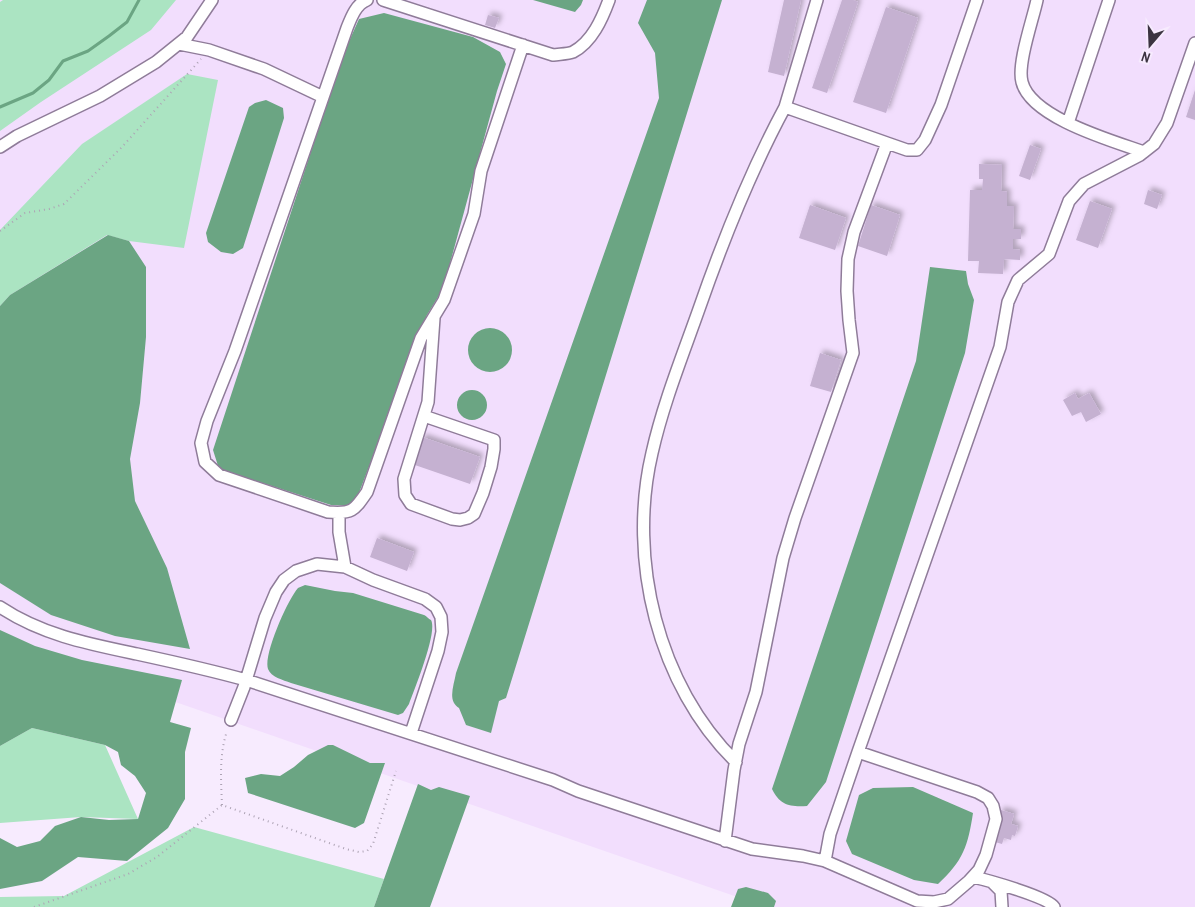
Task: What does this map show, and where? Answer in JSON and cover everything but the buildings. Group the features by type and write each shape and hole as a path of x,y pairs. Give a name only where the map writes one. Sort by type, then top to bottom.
{"lane":[{"path":"0,147 17,136 123,84 156,62 186,37 212,0"},
{"path":"367,0 362,2 351,17 235,351 207,421 201,443 205,462 219,475 328,512 344,513 356,508 367,492 421,338 444,300 474,214 481,171 523,45"},
{"path":"383,0 553,54 572,52 588,40 600,22 610,0"},
{"path":"736,762 718,745 690,704 661,636 647,573 644,513 651,454 672,383 731,222 764,145 785,107 817,0"},
{"path":"785,107 907,150 917,150 926,140 941,105 977,0"},
{"path":"1037,0 1021,66 1022,82 1028,94 1038,106 1068,123 1100,137 1144,152"},
{"path":"1068,123 1109,0"},
{"path":"825,861 830,834 1000,347 1011,294 1018,280 1050,254 1069,200 1084,184 1144,152 1154,144 1167,123 1195,43"},
{"path":"179,44 209,50 264,69 323,97"},
{"path":"725,841 736,762 756,692 775,591 785,550 853,353 848,320 848,259 854,232 887,143"},
{"path":"424,416 494,440 491,467 483,493 474,514 468,518 452,519 411,504 405,495 404,479 428,402 435,315"},
{"path":"339,513 339,532 345,567"},
{"path":"231,720 246,680 265,618 276,592 284,580 296,571 317,564 345,567 373,580 425,599 436,607 441,617 442,632 438,651 411,733"},
{"path":"0,607 34,626 59,636 213,670 553,780 578,791 725,841 752,849 825,861 917,901 934,902 948,899 979,870 986,855 996,819 993,806 988,798 977,792 858,752"},
{"path":"973,877 1037,897 1052,904 1054,907"},
{"path":"993,883 1001,891 1002,907"}],"path":[{"path":"0,231 25,213 49,210 64,204 122,147 209,50"},
{"path":"222,805 221,754 222,745 231,720"},
{"path":"222,805 346,849 359,852 367,851 373,844 396,771"},
{"path":"34,907 128,874 157,857 222,805"}],"shaded area":[{"path":"0,0 1195,0 1195,907 766,907 0,641"},
{"path":"3,0 176,0 151,30 0,131 0,2"},
{"path":"533,0 583,0 575,12"},
{"path":"647,0 722,0 506,698 499,701 491,733 466,725 452,697 456,673 659,98 655,53 638,23"},
{"path":"384,13 473,37 500,52 506,64 443,289 427,315 354,506 331,505 219,469 213,450 342,57 359,19"},
{"path":"187,74 218,80 184,248 129,241 107,235 10,295 0,306 0,230 82,144"},
{"path":"266,100 283,108 284,118 243,248 233,254 221,252 208,242 206,233 249,107"},
{"path":"108,235 129,241 146,267 146,337 140,403 130,459 135,501 167,568 190,649 115,636 51,615 0,583 0,306 10,295"},
{"path":"930,267 966,271 968,284 974,300 965,353 826,782 807,806 786,804 778,799 772,789 916,361"},
{"path":"494,328 506,334 511,342 511,358 506,366 498,371 486,372 474,366 469,358 468,346 474,334 482,329"},
{"path":"472,390 483,394 487,405 483,416 472,420 461,416 457,405 461,394"},
{"path":"305,585 353,593 424,615 431,620 431,636 428,648 409,704 403,713 398,715 291,683 278,678 270,672 267,662 277,627 298,588"},
{"path":"0,630 35,646 82,660 182,680 170,722 191,728 185,752 185,799 168,828 127,861 78,857 42,881 0,889 0,838 17,847 40,841 55,826 81,817 109,820 138,819 146,793 135,776 121,765 118,752 105,745 32,728 0,746"},
{"path":"32,728 105,745 138,819 81,817 0,823 0,746"},
{"path":"328,745 333,745 370,763 385,763 364,823 355,828 248,793 245,778 261,774 280,776 308,755"},
{"path":"418,784 431,790 439,787 470,796 430,907 374,907"},
{"path":"913,787 973,813 969,835 963,852 953,868 938,884 914,880 852,854 846,841 859,795 873,788"},
{"path":"194,827 384,879 374,907 0,907 0,897 64,896"},
{"path":"746,887 768,893 776,901 774,907 731,907 738,889"}],"waterway":[{"path":"0,107 33,93 49,80 63,61 88,51 109,36 127,22 139,0"}]}
